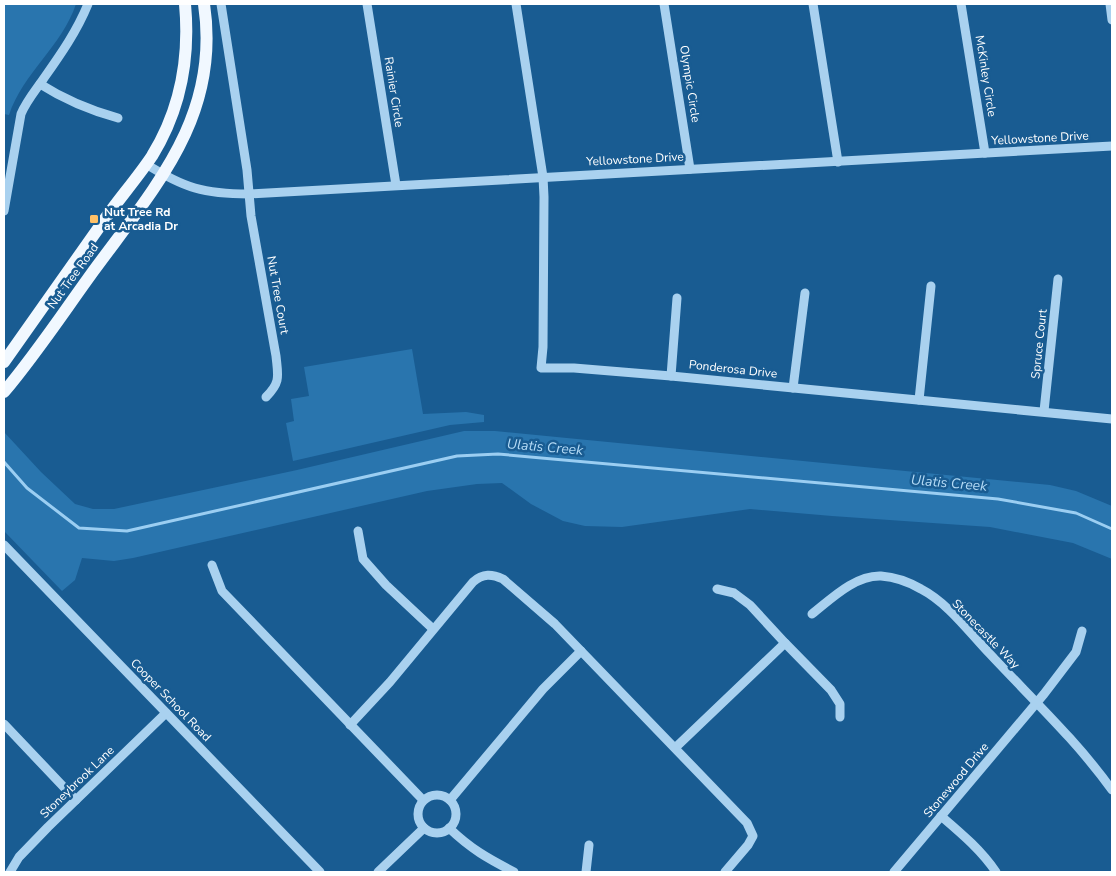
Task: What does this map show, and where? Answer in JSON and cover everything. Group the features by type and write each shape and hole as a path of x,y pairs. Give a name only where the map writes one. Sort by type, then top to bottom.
{"main road":[{"name":"Nut Tree Road","path":"4,362 106,216 146,164 167,127 182,84 186,52 185,4"},
{"name":"Nut Tree Road","path":"4,392 33,355 163,175 184,139 195,110 205,65 207,41 204,4"}],"street":[{"path":"4,211 6,187 21,114 27,101 67,46 81,22 88,4"},
{"path":"221,4 247,170 249,194"},
{"name":"Rainier Circle","path":"367,4 396,184"},
{"path":"516,4 542,177"},
{"name":"Olympic Circle","path":"664,4 690,169"},
{"path":"813,4 838,162"},
{"name":"McKinley Circle","path":"961,4 985,153"},
{"path":"1110,4 1112,20"},
{"path":"40,84 59,96 90,111 118,118"},
{"name":"Yellowstone Drive","path":"146,164 178,183 203,191 249,194 396,184 1112,146"},
{"name":"Ponderosa Drive","path":"542,177 544,197 543,347 541,368 574,368 671,376 1112,419"},
{"name":"Nut Tree Court","path":"249,194 251,216 276,356 278,380 266,397"},
{"name":"Spruce Court","path":"1044,412 1058,279"},
{"path":"919,400 931,286"},
{"path":"793,388 805,293"},
{"path":"671,376 676,298"},
{"path":"358,531 363,559 386,586 433,629"},
{"name":"Cooper School Road","path":"4,545 320,872"},
{"path":"212,565 222,591 423,800"},
{"path":"350,725 390,682 477,578 491,574 504,579 555,624 747,823 752,836 748,845 725,872"},
{"name":"Stonecastle Way","path":"812,614 839,593 859,581 880,576 903,580 922,589 946,608 1071,741 1112,790"},
{"path":"717,589 734,593 750,605 831,690 840,704 840,717"},
{"name":"Stonewood Drive","path":"894,872 1036,704 1076,652 1082,631"},
{"path":"675,748 785,643"},
{"path":"450,800 542,689 581,651"},
{"name":"Stoneybrook Lane","path":"10,872 19,857 166,713"},
{"path":"4,724 76,800"},
{"path":"434,795 446,797 450,800 456,810 456,816 450,828 435,833 424,828 420,823 418,811 423,800 434,795"},
{"path":"941,816 978,849 996,872"},
{"path":"378,872 424,828"},
{"path":"450,828 465,844 514,872"},
{"path":"586,872 589,846"}],"shaded area":[{"path":"4,4 76,4 62,33 23,86 9,115 4,114"},
{"path":"412,349 423,414 466,412 484,415 484,422 450,425 293,461 286,423 294,421 291,399 309,396 304,367"},
{"path":"464,431 495,431 1050,485 1076,491 1112,506 1112,559 1073,543 990,527 750,509 622,527 585,526 563,521 531,504 502,483 477,484 427,491 133,558 114,561 82,558 75,580 62,591 4,531 4,432 41,472 75,504 93,509 114,509 297,470"}],"waterway":[{"name":"Ulatis Creek","path":"4,462 27,488 79,528 127,531 457,456 498,454 998,499 1076,513 1112,529"}],"place":[{"name":"Nut Tree Rd at Arcadia Dr","path":"94,219"}]}
